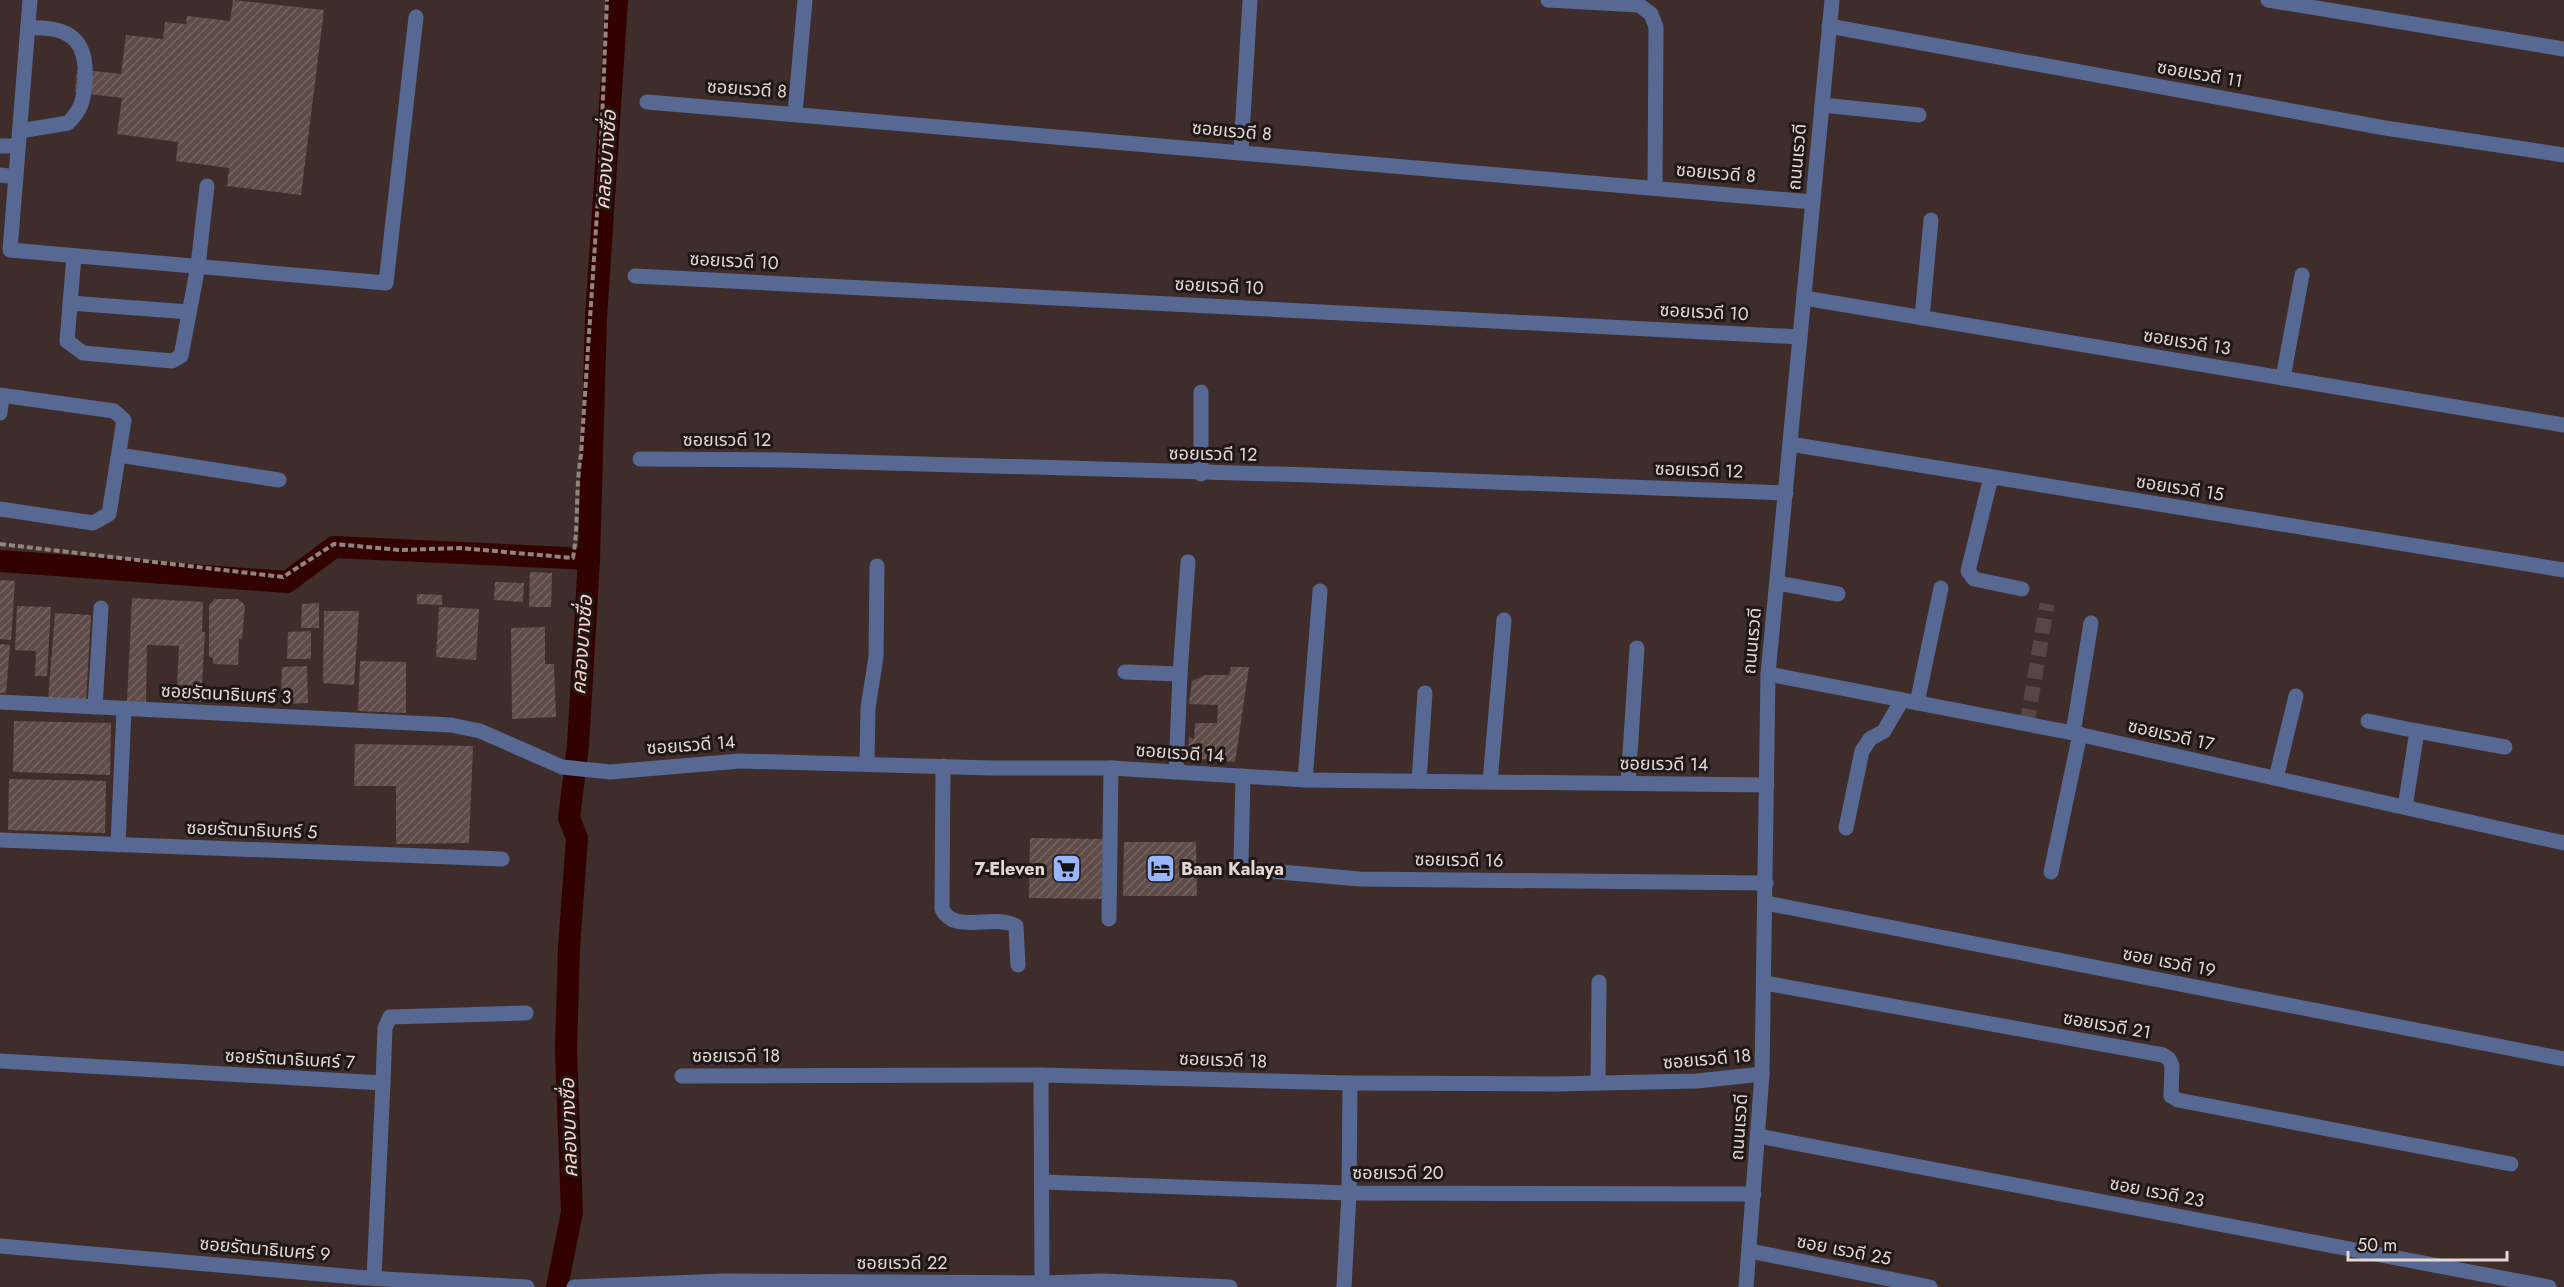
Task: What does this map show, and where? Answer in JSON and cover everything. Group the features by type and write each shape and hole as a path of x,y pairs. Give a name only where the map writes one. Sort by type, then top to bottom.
{"street":[{"path":"30,0 10,250 386,283 416,17"},
{"path":"795,112 805,0"},
{"path":"1241,151 1250,0"},
{"path":"1548,0 1639,5 1652,14 1656,27 1655,187"},
{"name":"ถนนเรวดี","path":"1746,1287 1762,1074 1768,674 1832,0"},
{"path":"2268,0 2564,49"},
{"name":"ซอยเรวดี 11","path":"1829,26 2385,128 2564,155"},
{"path":"0,146 68,123 84,100 87,60 80,44 68,34 48,27 28,28"},
{"name":"ซอยเรวดี 8","path":"647,102 795,112 1813,202"},
{"path":"1822,105 1919,115"},
{"path":"0,175 16,177"},
{"path":"74,256 67,340 74,348 83,353 172,361 181,356 198,266 207,186"},
{"path":"1922,318 1931,220"},
{"path":"2283,378 2302,275"},
{"name":"ซอยเรวดี 10","path":"635,276 1800,337"},
{"name":"ซอยเรวดี 13","path":"1804,298 2564,425"},
{"path":"70,303 189,312"},
{"path":"1201,392 1201,474"},
{"path":"0,413 1,396 120,414 124,420 110,514 93,523 0,509"},
{"name":"ซอยเรวดี 15","path":"1790,444 2564,570"},
{"path":"119,454 279,480"},
{"name":"ซอยเรวดี 12","path":"640,459 784,460 1786,493"},
{"path":"1991,477 1968,571 1974,579 2022,589"},
{"path":"1176,772 1188,562"},
{"path":"867,763 868,708 876,657 878,566"},
{"path":"1777,583 1838,594"},
{"path":"1846,828 1862,751 1870,739 1884,731 1909,701 1941,588"},
{"path":"1305,780 1320,591"},
{"path":"95,708 101,608"},
{"path":"1490,782 1504,620"},
{"path":"2051,872 2076,734 2091,623"},
{"path":"1628,783 1637,648"},
{"path":"1125,672 1180,674"},
{"name":"ซอยเรวดี 17","path":"1768,674 2076,734 2564,843"},
{"path":"1419,781 1425,693"},
{"path":"2276,778 2296,696"},
{"name":"ซอยรัตนาธิเบศร์ 3","path":"0,702 451,725 480,731 562,768 590,771"},
{"path":"117,845 124,709"},
{"path":"2368,721 2505,747"},
{"path":"2404,807 2417,731"},
{"name":"ซอยเรวดี 14","path":"590,771 610,772 740,761 1111,768 1305,780 1767,784"},
{"path":"943,766 942,909 945,916 953,921 999,920 1016,926 1018,965"},
{"path":"1109,919 1111,768"},
{"name":"ซอยเรวดี 16","path":"1243,777 1241,862 1246,870 1360,879 1766,883"},
{"name":"ซอยรัตนาธิเบศร์ 5","path":"0,840 502,859"},
{"name":"ซอย เรวดี 19","path":"1766,903 2564,1059"},
{"path":"1598,1083 1599,982"},
{"name":"ซอยเรวดี 21","path":"1765,983 2163,1055 2169,1059 2172,1066 2171,1096 2178,1100 2511,1164"},
{"path":"369,1281 385,1028 390,1017 526,1013"},
{"name":"ซอยรัตนาธิเบศร์ 7","path":"0,1061 383,1083"},
{"name":"ซอยเรวดี 18","path":"682,1076 1041,1075 1350,1083 1598,1083 1697,1081 1762,1074"},
{"path":"1041,1075 1042,1283"},
{"path":"1344,1287 1349,1192 1350,1083"},
{"name":"ซอย เรวดี 23","path":"1758,1136 2549,1287"},
{"name":"ซอยเรวดี 20","path":"1041,1182 1349,1192 1754,1194"},
{"name":"ซอยรัตนาธิเบศร์ 9","path":"0,1246 369,1281 527,1287"},
{"name":"ซอย เรวดี 25","path":"1750,1251 1930,1287"},
{"name":"ซอยเรวดี 22","path":"574,1287 722,1281 852,1285 1103,1281 1230,1287"}],"path":[{"path":"0,544 283,577 334,544 400,550 460,548 573,558 578,531 576,483 581,455 607,0"}],"building":[{"path":"233,0 324,10 301,195 227,186 229,168 176,161 178,142 117,134 122,98 75,92 77,69 121,74 126,35 163,39 165,22 186,24 187,16 230,21"},
{"path":"530,572 552,573 551,607 529,607"},
{"path":"0,580 15,581 11,640 0,639"},
{"path":"495,582 524,583 523,602 494,600"},
{"path":"417,594 442,595 442,605 417,604"},
{"path":"132,598 203,602 202,632 205,632 201,702 176,701 179,646 147,645 146,702 127,702"},
{"path":"215,599 238,599 245,605 242,639 239,639 238,665 213,664 213,658 209,657 209,605"},
{"path":"319,603 319,628 301,628 302,604"},
{"path":"17,606 51,607 47,676 35,676 36,651 15,650"},
{"path":"439,607 479,609 476,660 436,657"},
{"path":"324,611 359,611 354,685 323,683"},
{"path":"55,613 91,615 86,702 48,700"},
{"path":"545,627 545,664 554,664 556,717 512,719 511,628"},
{"path":"311,631 311,659 287,659 288,632"},
{"path":"0,644 10,645 6,693 0,693"},
{"path":"360,661 406,662 406,713 358,711"},
{"path":"307,666 308,703 281,704 282,667"},
{"path":"1231,667 1249,667 1235,762 1188,758 1189,737 1194,739 1195,723 1217,723 1218,705 1189,704 1192,681 1206,675 1229,675"},
{"path":"14,721 111,723 110,775 13,772"},
{"path":"355,744 473,746 469,843 396,844 396,786 354,786"},
{"path":"9,779 106,781 105,833 8,830"},
{"name":"7-Eleven","path":"1030,838 1103,839 1102,899 1029,898"},
{"name":"Baan Kalaya","path":"1124,842 1196,842 1197,896 1123,896"}],"waterway":[{"name":"คลองบางซื่อ","path":"557,1287 572,1212 566,1050 569,948 577,838 569,818 578,745 589,559 596,318 617,0"},
{"path":"0,561 287,582 334,547 589,559"}],"tunnel":[{"path":"2027,724 2047,604"}],"place":[{"name":"7-Eleven","path":"1066,869"},
{"name":"Baan Kalaya","path":"1160,869"}]}
